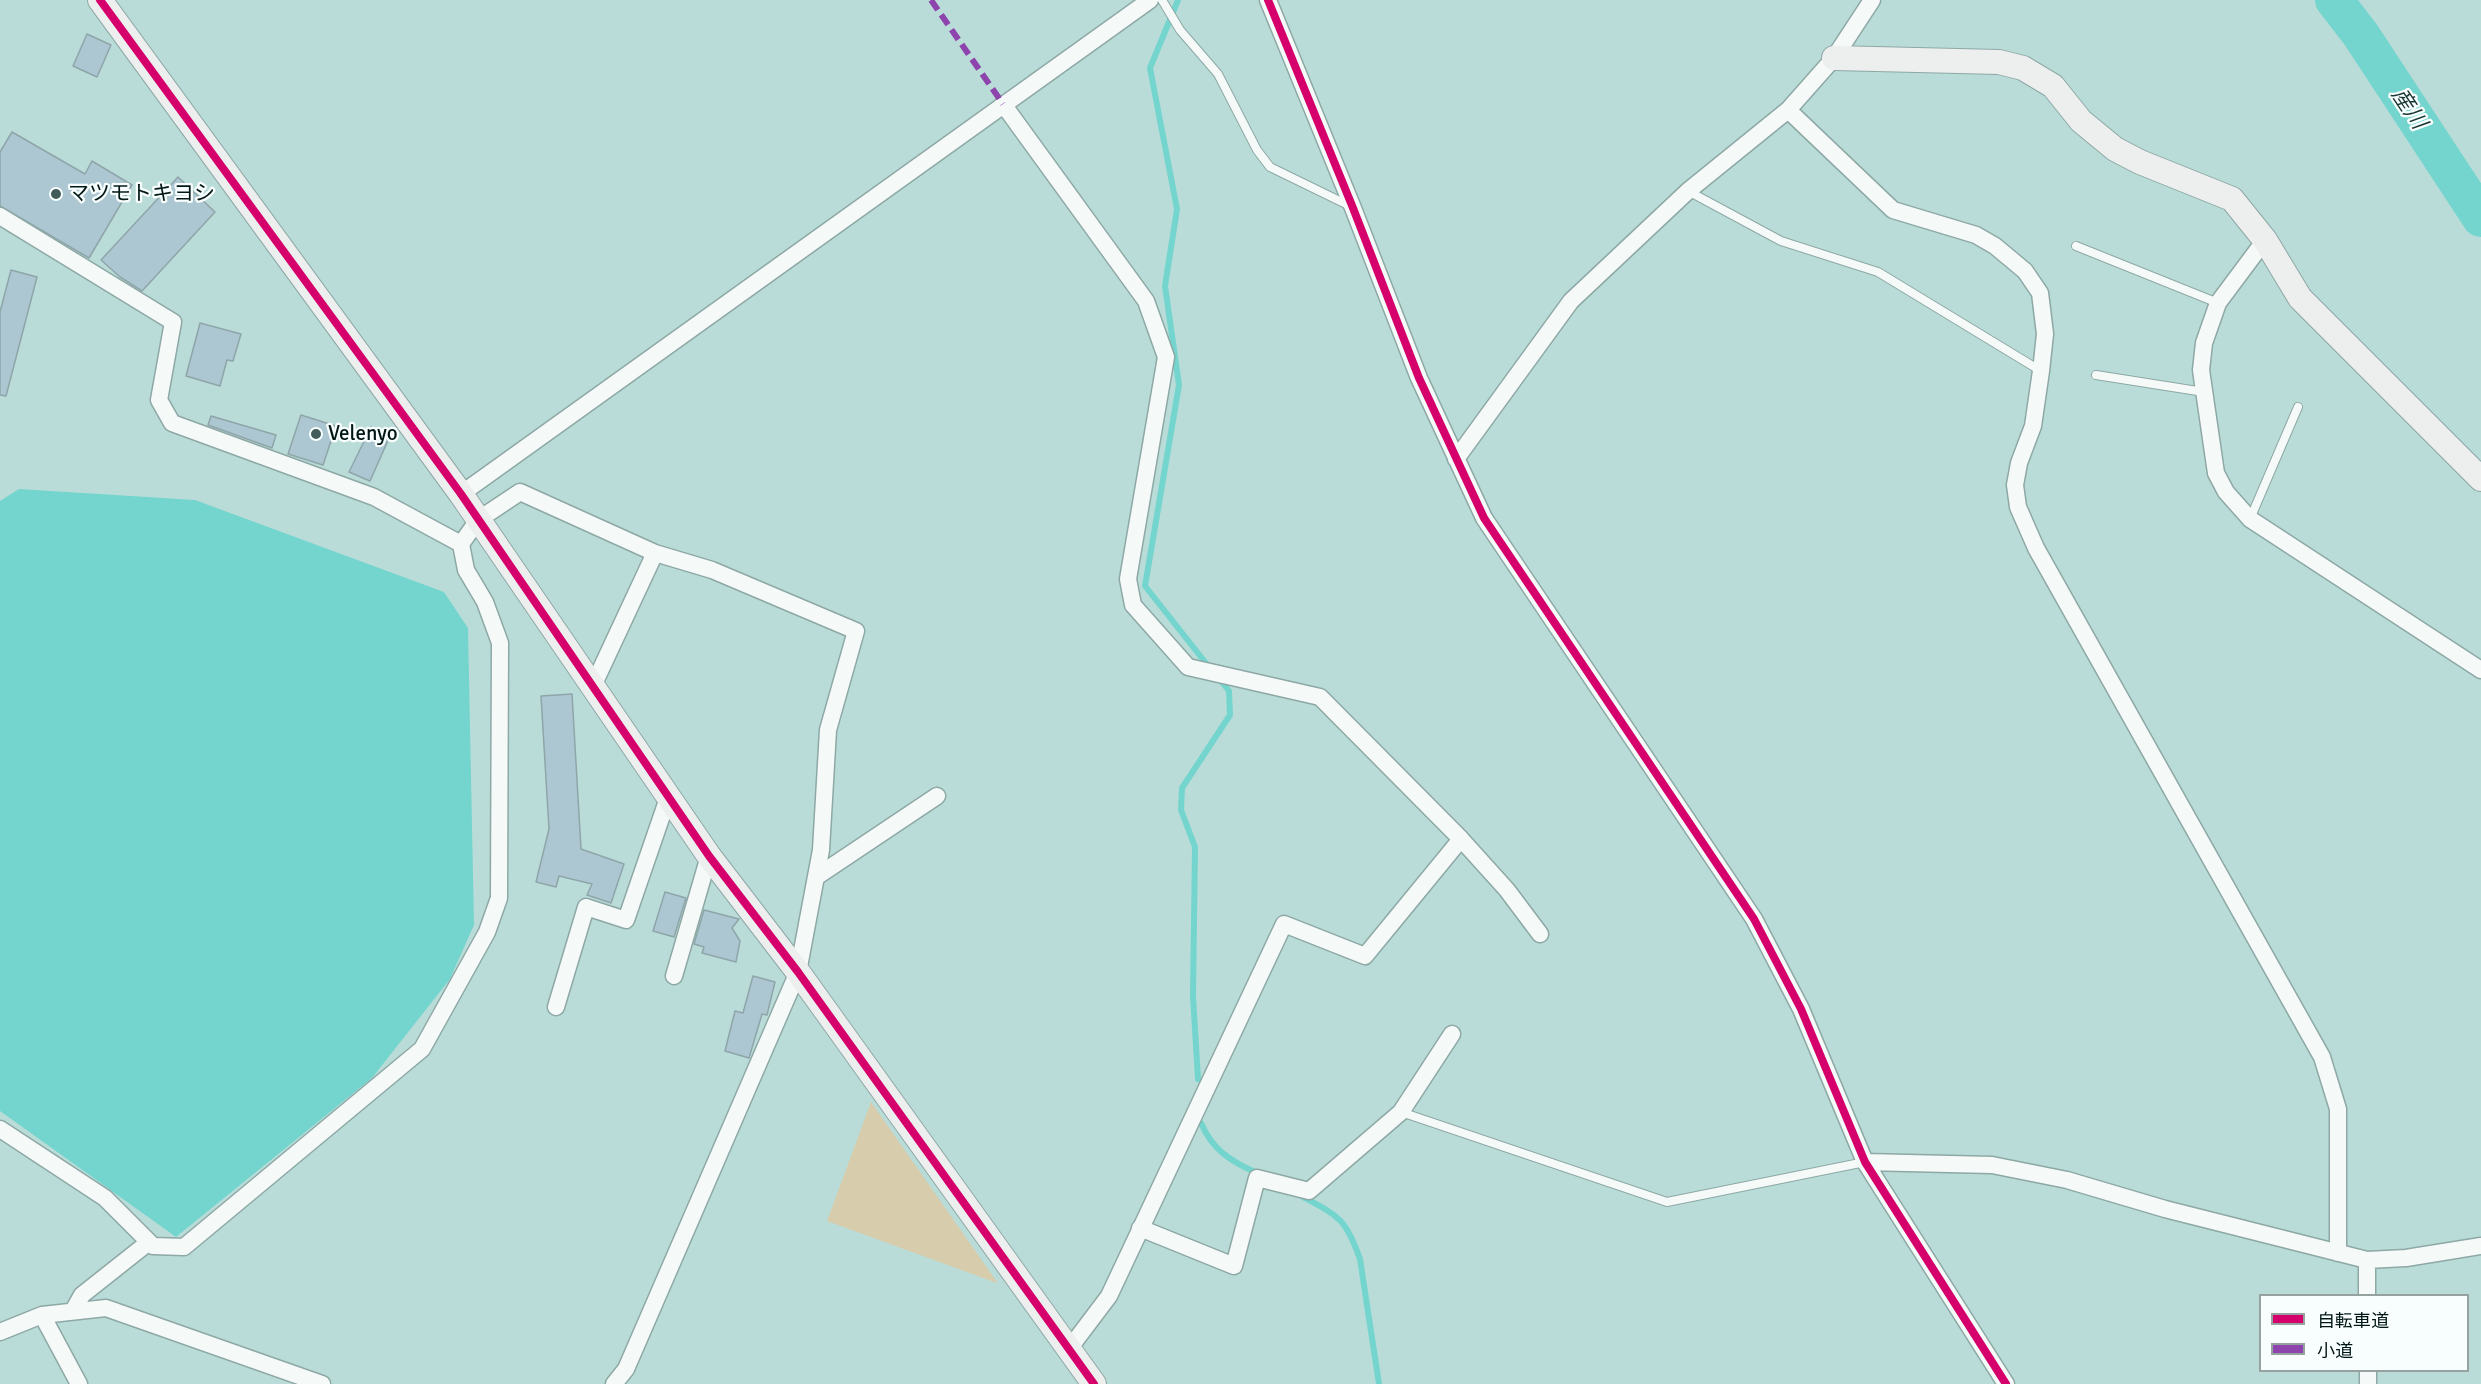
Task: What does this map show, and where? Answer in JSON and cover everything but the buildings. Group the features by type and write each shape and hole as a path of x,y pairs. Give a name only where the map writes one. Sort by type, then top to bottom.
{"street":[{"path":"100,0 461,494 709,856 798,972 1094,1384"},
{"path":"461,494 1150,0"},
{"path":"1268,0 1419,378 1484,518 1754,920 1801,1009 1865,1162 2006,1384"},
{"path":"1456,459 1570,301 1688,191 1788,110 1834,58 1872,0"},
{"path":"1834,58 1999,62 2023,68 2054,86 2081,121 2115,148 2140,162 2232,199 2265,240 2300,298 2481,479"},
{"path":"1003,104 1146,300 1166,357 1128,579 1133,605 1188,667 1320,697 1461,839 1507,890 1540,934"},
{"path":"1788,110 1893,210 1976,235 1995,246 2025,271 2040,293 2045,334 2033,426 2019,463 2015,485 2018,507 2042,558 2322,1057 2338,1109 2338,1253"},
{"path":"0,216 173,322 159,400 172,423 374,498 461,544"},
{"path":"2265,240 2218,303 2204,343 2201,370 2216,473 2226,492 2250,519 2481,670"},
{"path":"0,1129 105,1198 153,1246 184,1247 422,1049 488,932 499,898 500,643 485,602 466,570 461,544 478,520 520,492 655,553 712,570 855,631 828,730 821,850 798,972 626,1368 614,1384"},
{"path":"593,686 655,553"},
{"path":"556,1007 586,907 626,920 669,795"},
{"path":"816,877 937,796"},
{"path":"1069,1349 1109,1296 1284,924 1365,956 1461,839"},
{"path":"674,976 709,856"},
{"path":"1140,1228 1234,1266 1257,1178 1309,1191 1401,1112 1452,1034"},
{"path":"1865,1162 1992,1165 2067,1180 2165,1209 2367,1260 2406,1258 2481,1246"},
{"path":"73,1311 82,1295 149,1242"},
{"path":"2367,1260 2367,1294"},
{"path":"0,1332 42,1315 106,1308 322,1384"},
{"path":"42,1315 79,1384"}],"lane":[{"path":"1162,0 1180,30 1218,74 1257,150 1270,167 1353,208"},
{"path":"1688,191 1781,242 1878,272 2041,371"},
{"path":"2076,246 2218,303"},
{"path":"2096,375 2204,392"},
{"path":"2250,519 2298,407"},
{"path":"1401,1112 1667,1202 1865,1162"}],"shaded area":[{"path":"871,1102 997,1282 997,1283 827,1221"}],"water":[{"path":"19,489 195,500 444,592 468,628 474,925 450,979 372,1078 176,1237 0,1111 0,501"}],"waterway":[{"path":"1178,0 1150,68 1177,209 1165,286 1179,385 1145,586 1209,667"},
{"name":"産川","path":"2334,0 2361,35 2481,218"},
{"path":"1198,1079 1193,996 1195,847 1181,810 1182,788 1230,715 1229,691 1218,677"},
{"path":"1201,1123 1216,1147 1255,1172"},
{"path":"1303,1197 1340,1220 1355,1246 1360,1259 1379,1384"}],"marked path":[{"path":"931,0 1003,104"}],"cycle path":[{"path":"100,0 461,494 709,856 798,972 1094,1384"},
{"path":"1268,0 1419,378 1484,518 1754,919 1801,1009 1865,1162 2006,1384"}],"place":[{"name":"マツモトキヨシ","path":"56,194"},
{"name":"Velenyo","path":"316,434"}]}
